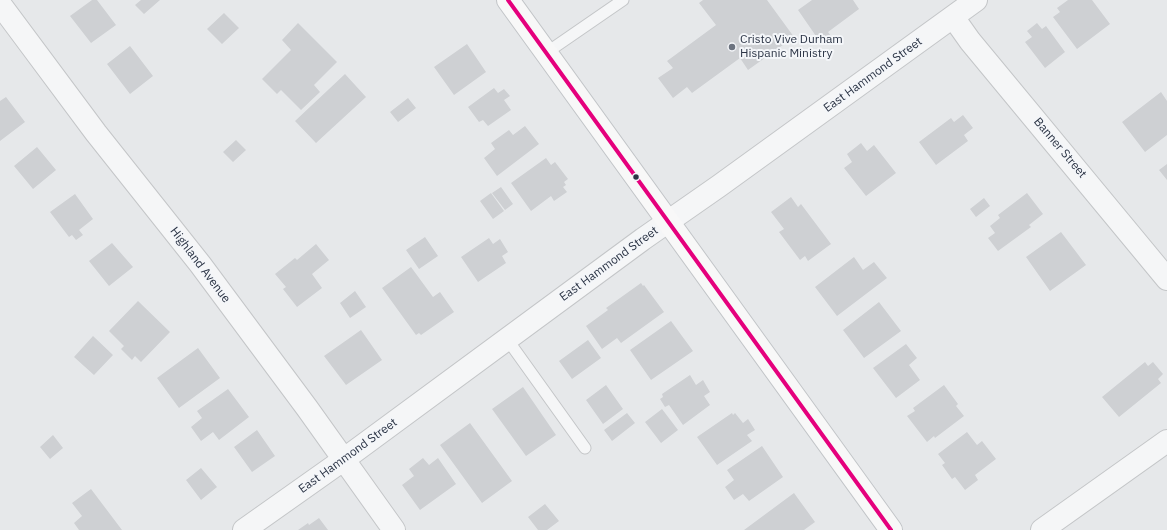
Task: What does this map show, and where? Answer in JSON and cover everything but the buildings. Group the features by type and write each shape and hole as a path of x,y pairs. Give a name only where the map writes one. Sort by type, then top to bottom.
{"main road":[{"path":"508,0 891,530"}],"street":[{"name":"East Hammond Street","path":"244,530 343,460 667,221 719,186 976,0"},
{"name":"Highland Avenue","path":"0,4 96,133 200,264 394,530"},
{"name":"Banner Street","path":"953,17 970,41 1167,279"},
{"path":"1042,530 1167,441"}],"lane":[{"path":"546,53 623,0"},
{"path":"507,339 585,448"}],"transit line":[{"path":"508,0 891,530"}],"place":[{"name":"Cristo Vive Durham Hispanic Ministry","path":"732,47"}]}
